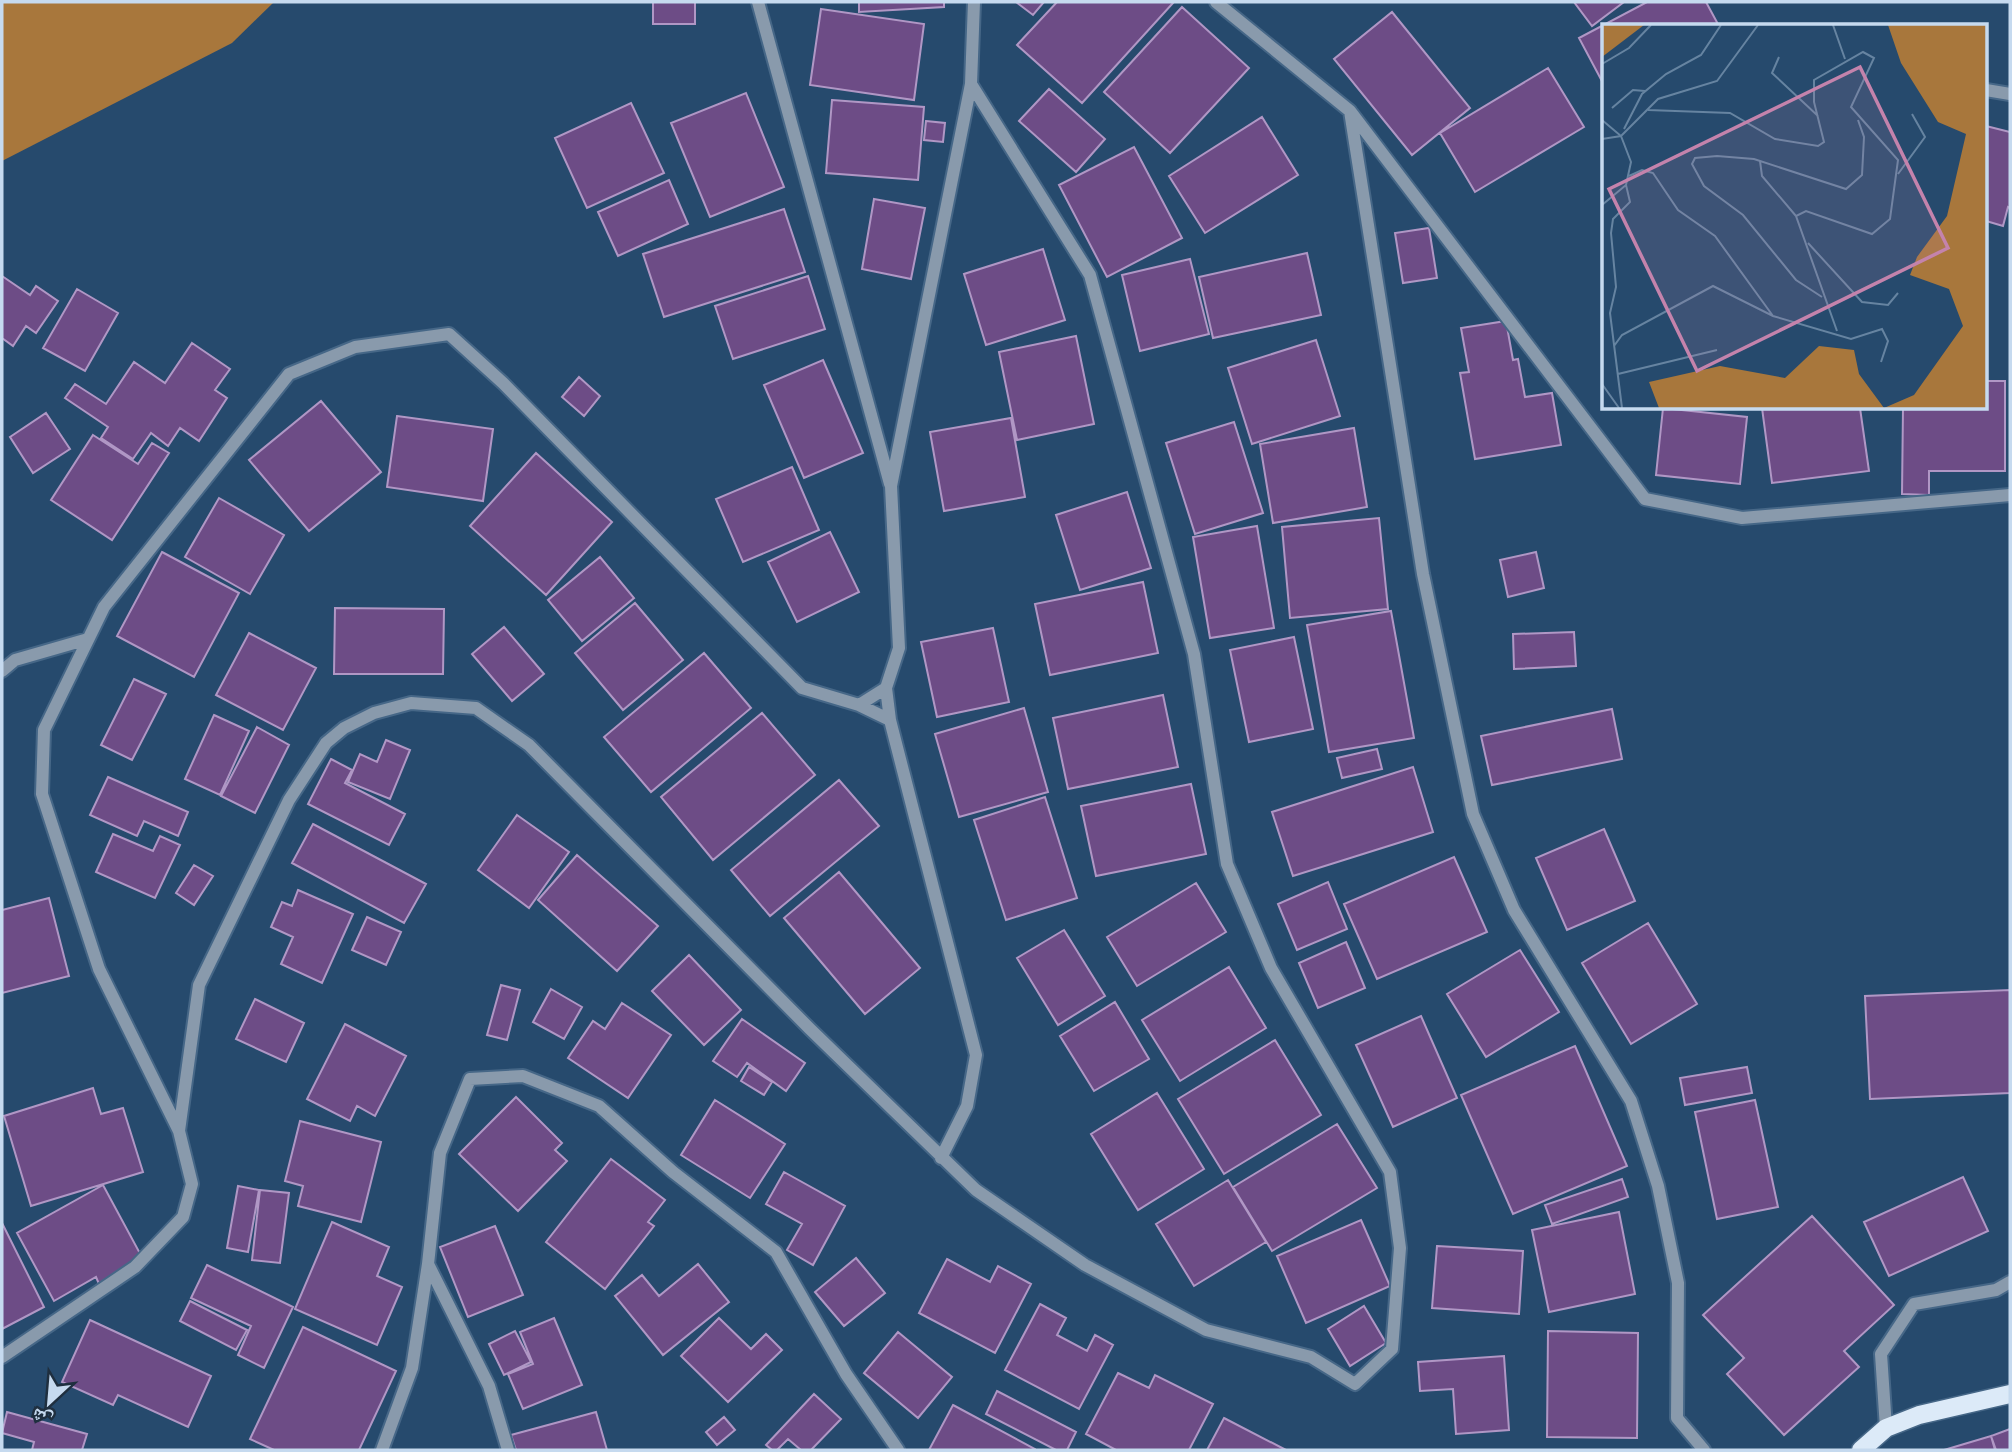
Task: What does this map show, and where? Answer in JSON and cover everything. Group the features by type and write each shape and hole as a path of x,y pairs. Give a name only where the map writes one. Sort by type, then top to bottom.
{"main road":[{"path":"1861,1450 1886,1428 1919,1415 2010,1394"}],"street":[{"path":"758,2 891,486 900,648 886,688 890,720 976,1055 967,1106 941,1158"},
{"path":"891,486 971,84 975,2"},
{"path":"1216,2 1349,111 1645,499 1742,518 2010,495"},
{"path":"179,1131 199,985 289,800 326,743 344,728 374,713 411,703 476,708 529,745 810,1029 976,1190 1084,1265 1206,1330 1311,1357 1355,1384 1392,1349 1400,1248 1390,1172 1271,968 1227,864 1194,653 1090,275 971,84"},
{"path":"1988,90 2010,94"},
{"path":"1349,111 1423,574 1473,814 1514,910 1631,1101 1658,1186 1678,1283 1677,1418 1704,1450"},
{"path":"2,1357 135,1267 183,1217 192,1184 179,1131 99,969 42,794 44,730 104,607 289,374 355,347 449,334 503,383 802,688 859,705 890,720"},
{"path":"2,671 15,660 89,639"},
{"path":"859,705 886,688"},
{"path":"382,1450 412,1368 428,1264 440,1153 470,1079 523,1076 598,1106 673,1172 776,1252 846,1374 898,1450"},
{"path":"428,1264 489,1386 508,1450"},
{"path":"1886,1428 1881,1354 1914,1304 1996,1290 2010,1282"}],"shaded area":[{"path":"2,2 274,2 232,43 2,161"}],"building":[{"path":"653,2 695,2 695,24 653,24"},
{"path":"859,2 944,2 944,7 859,12"},
{"path":"1016,2 1044,2 1033,15"},
{"path":"1057,2 1173,3 1082,103 1017,45"},
{"path":"1574,2 1624,2 1592,26"},
{"path":"1647,2 1706,2 1718,24 1605,24"},
{"path":"1182,7 1249,68 1170,153 1104,92"},
{"path":"821,9 924,24 914,100 810,85"},
{"path":"1392,12 1470,108 1412,155 1334,59"},
{"path":"1602,26 1602,81 1579,38"},
{"path":"1548,68 1584,127 1475,192 1440,133"},
{"path":"1049,89 1105,139 1076,172 1019,121"},
{"path":"746,93 784,187 710,217 671,123"},
{"path":"832,100 924,107 918,180 826,173"},
{"path":"631,103 664,173 587,208 555,138"},
{"path":"1262,117 1298,175 1205,233 1169,176"},
{"path":"926,121 945,123 943,142 924,140"},
{"path":"1988,126 2010,132 2010,208 2008,207 2003,226 1988,222"},
{"path":"1134,147 1182,238 1107,277 1059,185"},
{"path":"669,180 688,224 618,256 598,212"},
{"path":"874,199 925,208 911,279 862,269"},
{"path":"784,209 805,272 664,317 643,254"},
{"path":"1429,228 1437,278 1403,283 1395,233"},
{"path":"1043,249 1065,320 986,345 964,274"},
{"path":"1307,253 1321,315 1213,338 1199,277"},
{"path":"1190,259 1209,334 1140,351 1122,275"},
{"path":"2,276 30,295 36,286 58,301 36,333 26,326 13,346 2,338"},
{"path":"808,276 825,329 733,359 715,306"},
{"path":"77,289 118,313 85,371 43,348"},
{"path":"1506,321 1513,360 1518,359 1525,397 1552,393 1561,445 1475,459 1460,373 1469,372 1461,328"},
{"path":"1076,336 1094,424 1017,440 999,352"},
{"path":"1316,340 1340,416 1252,444 1228,368"},
{"path":"192,343 230,369 215,390 227,398 199,441 180,428 168,446 151,433 133,459 101,438 108,427 65,398 75,384 106,404 134,362 165,383"},
{"path":"823,360 863,453 804,478 764,385"},
{"path":"579,377 600,396 584,416 562,397"},
{"path":"1988,381 2005,381 2005,471 1929,471 1929,495 1902,494 1903,410 1988,410"},
{"path":"321,401 381,472 309,531 249,460"},
{"path":"1663,410 1747,417 1740,484 1656,475"},
{"path":"1762,410 1860,410 1869,471 1772,483"},
{"path":"46,413 70,449 33,473 10,437"},
{"path":"397,416 493,429 483,501 387,487"},
{"path":"1011,418 1025,497 944,511 930,432"},
{"path":"1234,422 1263,513 1195,534 1166,443"},
{"path":"1354,428 1367,507 1273,523 1260,444"},
{"path":"93,435 138,464 152,443 169,453 112,540 51,500"},
{"path":"536,453 612,522 546,595 470,526"},
{"path":"792,467 819,530 743,562 716,499"},
{"path":"1127,492 1151,568 1080,590 1056,515"},
{"path":"219,498 284,535 250,594 185,557"},
{"path":"1379,518 1388,609 1290,618 1282,527"},
{"path":"1257,526 1274,628 1210,638 1193,537"},
{"path":"830,532 859,592 797,622 768,562"},
{"path":"162,552 239,593 194,677 117,636"},
{"path":"1536,552 1544,588 1508,597 1500,560"},
{"path":"600,557 634,598 582,641 548,600"},
{"path":"1143,582 1158,653 1050,675 1035,604"},
{"path":"635,603 683,660 623,710 575,653"},
{"path":"335,608 444,609 443,674 334,674"},
{"path":"1391,611 1414,738 1329,752 1307,625"},
{"path":"504,627 544,674 512,701 472,654"},
{"path":"993,628 1009,702 937,717 921,642"},
{"path":"1574,632 1576,666 1514,669 1513,634"},
{"path":"249,633 316,668 283,730 216,695"},
{"path":"1294,637 1313,729 1249,742 1230,650"},
{"path":"704,653 751,708 651,792 604,737"},
{"path":"134,679 166,694 132,760 101,745"},
{"path":"1163,695 1178,767 1068,789 1053,718"},
{"path":"1024,708 1048,792 959,817 935,734"},
{"path":"1612,709 1622,759 1492,785 1481,736"},
{"path":"762,713 815,775 713,860 661,797"},
{"path":"214,715 249,731 220,795 185,779"},
{"path":"257,727 289,745 255,813 221,796"},
{"path":"386,740 410,750 390,799 348,782 360,754 377,762"},
{"path":"1377,749 1382,769 1342,778 1337,758"},
{"path":"331,759 352,770 345,783 405,814 389,845 308,804"},
{"path":"1413,767 1433,832 1293,876 1272,812"},
{"path":"108,777 188,812 178,836 144,821 137,836 90,815"},
{"path":"839,780 879,826 770,916 731,870"},
{"path":"1191,784 1206,854 1096,876 1081,806"},
{"path":"1045,797 1077,898 1006,920 974,820"},
{"path":"517,815 569,852 529,908 478,870"},
{"path":"313,824 426,884 404,923 292,863"},
{"path":"1604,829 1635,901 1567,930 1536,858"},
{"path":"113,834 153,851 160,836 180,845 155,898 96,872"},
{"path":"577,855 658,926 617,971 538,900"},
{"path":"1454,857 1487,932 1377,979 1344,904"},
{"path":"194,865 213,876 194,905 176,893"},
{"path":"839,872 920,968 865,1014 784,918"},
{"path":"1328,882 1347,929 1297,950 1278,904"},
{"path":"1196,883 1226,932 1137,986 1107,937"},
{"path":"298,890 353,914 322,983 281,964 293,937 271,927 282,902 292,906"},
{"path":"49,898 69,976 2,993 2,910"},
{"path":"367,917 401,932 386,965 352,950"},
{"path":"1648,923 1697,1004 1631,1044 1582,963"},
{"path":"1064,930 1105,996 1058,1025 1017,958"},
{"path":"1346,942 1365,988 1318,1008 1299,963"},
{"path":"1520,950 1559,1012 1486,1057 1447,994"},
{"path":"689,955 741,1010 704,1045 652,991"},
{"path":"1229,967 1266,1028 1180,1081 1142,1020"},
{"path":"501,985 520,990 507,1040 487,1035"},
{"path":"551,989 582,1007 564,1039 533,1022"},
{"path":"2010,990 2010,1093 1870,1099 1865,996"},
{"path":"255,999 304,1023 286,1062 236,1039"},
{"path":"1115,1002 1149,1059 1094,1091 1060,1036"},
{"path":"622,1003 671,1035 628,1098 568,1058 593,1021 605,1029"},
{"path":"1421,1016 1457,1098 1393,1127 1356,1045"},
{"path":"742,1019 805,1063 786,1091 747,1063 737,1077 713,1061"},
{"path":"345,1024 406,1056 375,1116 357,1106 350,1121 307,1099"},
{"path":"1275,1040 1321,1115 1224,1174 1178,1099"},
{"path":"1575,1046 1627,1166 1513,1214 1461,1095"},
{"path":"749,1067 772,1082 764,1095 741,1081"},
{"path":"1747,1067 1752,1093 1685,1105 1680,1078"},
{"path":"93,1088 101,1114 123,1108 143,1172 31,1206 4,1116"},
{"path":"1157,1093 1204,1169 1138,1210 1091,1134"},
{"path":"516,1097 562,1143 555,1150 567,1161 518,1211 459,1154"},
{"path":"715,1100 785,1144 750,1198 681,1155"},
{"path":"1755,1100 1778,1207 1717,1219 1695,1112"},
{"path":"300,1121 381,1142 361,1222 298,1206 303,1186 285,1181"},
{"path":"1337,1124 1377,1188 1272,1251 1233,1187"},
{"path":"611,1159 665,1200 648,1222 654,1226 605,1289 546,1242"},
{"path":"784,1172 845,1206 813,1265 787,1250 802,1224 766,1204"},
{"path":"1963,1177 1988,1231 1889,1276 1864,1222"},
{"path":"1622,1179 1628,1197 1552,1224 1545,1205"},
{"path":"1228,1180 1266,1242 1194,1286 1156,1224"},
{"path":"103,1185 143,1259 99,1284 96,1277 54,1301 17,1233"},
{"path":"238,1186 259,1190 248,1252 227,1248"},
{"path":"260,1190 289,1193 280,1263 252,1260"},
{"path":"1619,1212 1635,1294 1549,1312 1532,1230"},
{"path":"1812,1216 1894,1305 1844,1351 1859,1367 1784,1435 1727,1374 1744,1358 1703,1315"},
{"path":"1361,1220 1390,1286 1306,1323 1277,1256"},
{"path":"332,1222 389,1247 377,1276 402,1287 377,1345 295,1309"},
{"path":"2,1223 44,1307 2,1329"},
{"path":"495,1226 523,1295 468,1317 440,1247"},
{"path":"1437,1246 1523,1251 1519,1314 1432,1308"},
{"path":"856,1258 885,1293 844,1326 815,1292"},
{"path":"947,1259 990,1282 998,1266 1031,1284 995,1353 919,1313"},
{"path":"698,1264 729,1302 663,1355 615,1296 642,1275 659,1296"},
{"path":"207,1265 293,1307 264,1368 238,1355 251,1326 191,1298"},
{"path":"190,1301 247,1330 236,1350 180,1321"},
{"path":"1040,1304 1066,1318 1057,1335 1087,1351 1095,1335 1113,1345 1079,1409 1005,1370"},
{"path":"1364,1306 1386,1343 1350,1366 1328,1329"},
{"path":"554,1318 582,1385 523,1409 508,1374 533,1364 520,1332"},
{"path":"719,1318 751,1349 766,1334 782,1350 728,1402 681,1356"},
{"path":"90,1320 211,1376 188,1427 118,1395 113,1405 62,1382"},
{"path":"303,1327 396,1371 359,1450 274,1450 250,1439"},
{"path":"515,1331 531,1362 504,1375 489,1344"},
{"path":"1548,1331 1638,1333 1637,1438 1547,1437"},
{"path":"898,1332 952,1377 918,1418 864,1373"},
{"path":"1504,1356 1509,1430 1456,1434 1453,1389 1420,1391 1418,1362"},
{"path":"1118,1373 1149,1388 1155,1375 1213,1404 1189,1450 1116,1450 1086,1434"},
{"path":"997,1391 1076,1432 1067,1450 1056,1450 986,1414"},
{"path":"814,1394 841,1419 811,1450 801,1450 788,1439 777,1450 766,1445"},
{"path":"953,1405 1035,1449 1035,1450 929,1450"},
{"path":"7,1412 87,1434 82,1450 32,1450 34,1442 2,1433"},
{"path":"596,1412 607,1450 516,1450 511,1435"},
{"path":"724,1417 735,1430 717,1445 706,1432"},
{"path":"1224,1418 1286,1450 1207,1450"},
{"path":"2010,1429 2010,1450 1996,1450 1991,1436"},
{"path":"1991,1436 1995,1450 1944,1450"}]}
